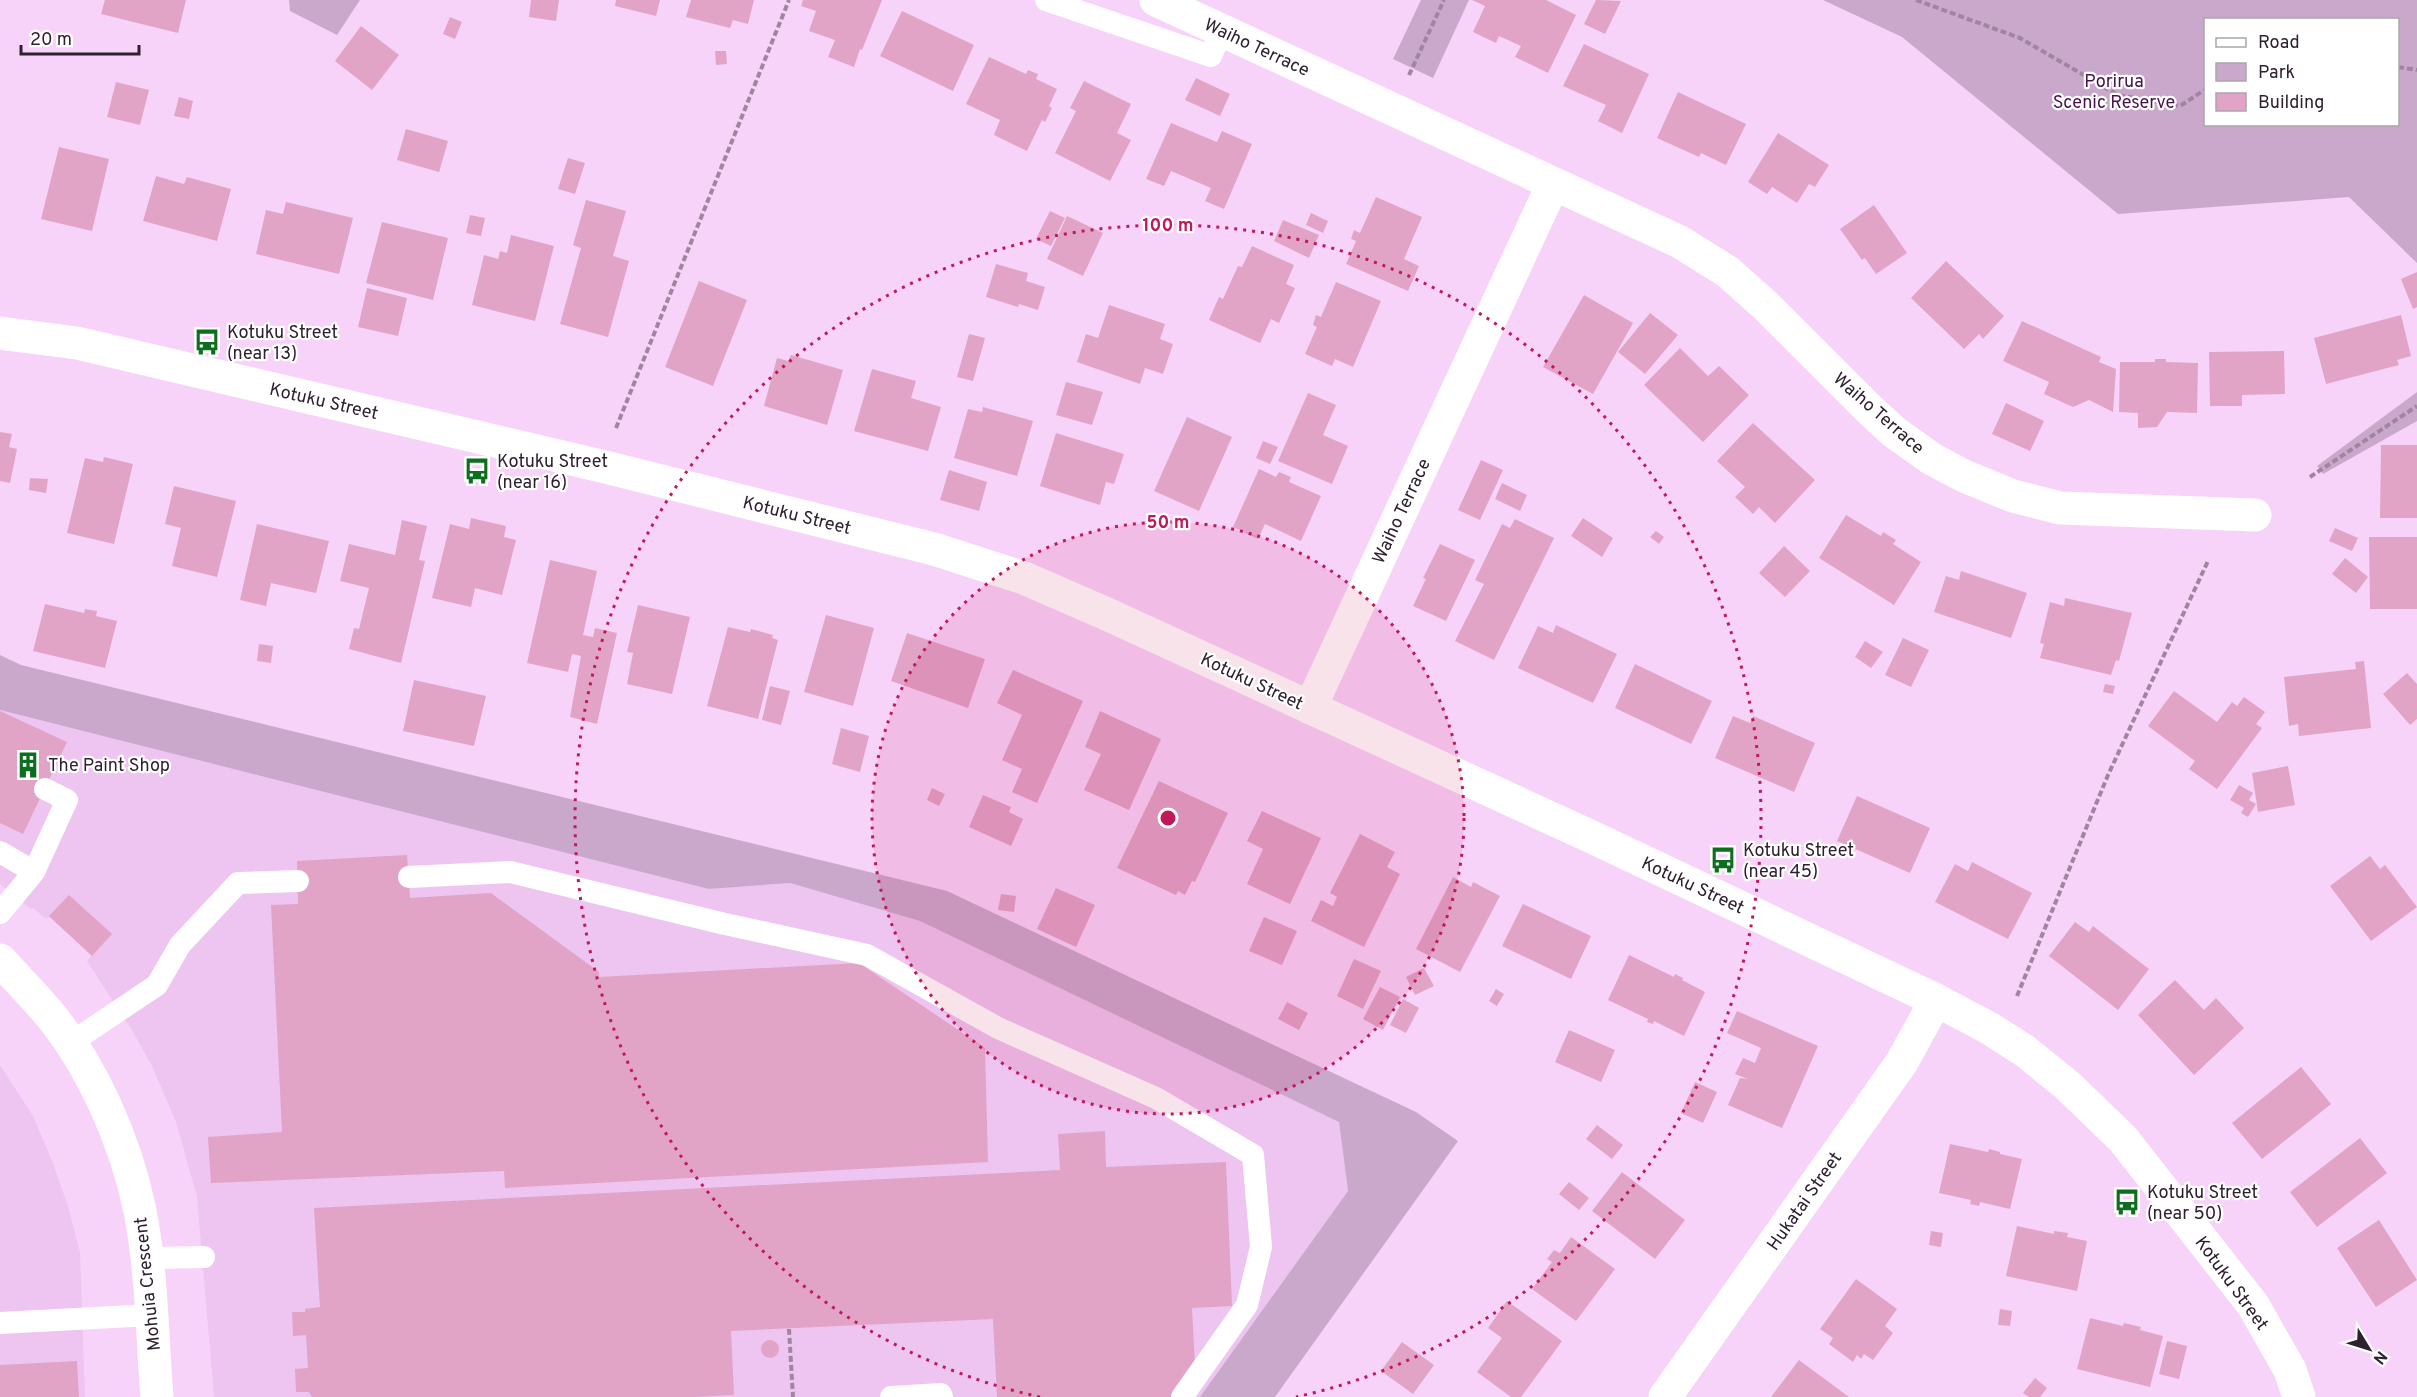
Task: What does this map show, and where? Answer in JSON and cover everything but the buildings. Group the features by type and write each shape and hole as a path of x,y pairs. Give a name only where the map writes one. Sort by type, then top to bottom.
{"street":[{"name":"Waiho Terrace","path":"1156,0 1680,242 1728,272 1767,307 1894,432 1932,459 1964,476 2013,496 2060,508 2255,515"},
{"name":"Waiho Terrace","path":"1310,708 1554,184"},
{"name":"Kotuku Street","path":"0,333 88,346 543,452 934,549 1024,578 1109,615 1754,913 1936,1000 1989,1028 2025,1051 2067,1085 2123,1139 2253,1305 2290,1370 2299,1397"},
{"name":"Mohuia Crescent","path":"0,960 48,1012 79,1058 112,1119 127,1159 140,1210 147,1258 157,1397"},
{"name":"Hukatai Street","path":"1665,1397 1902,1062 1936,1000"}],"lane":[{"path":"1046,0 1211,56 1222,31"},
{"path":"0,913 34,873 67,800 45,789"},
{"path":"0,852 34,873"},
{"path":"409,877 510,873 867,955 998,1028 1156,1098 1253,1155 1261,1247 1247,1305 1182,1397"},
{"path":"69,1044 157,985 180,945 238,883 298,881"},
{"path":"147,1258 204,1257"},
{"path":"0,1323 151,1315"},
{"path":"891,1397 941,1394 942,1397"}],"path":[{"path":"616,429 789,0"},
{"path":"1407,80 1444,0"},
{"path":"1916,0 2020,38 2118,95 2180,106 2204,90"},
{"path":"2399,67 2417,70"},
{"path":"2310,477 2417,406"},
{"path":"2017,996 2108,775 2208,561"},
{"path":"789,1329 793,1397"}],"shaded area":[{"path":"0,710 709,889 790,883 920,921 1339,1122 1348,1191 1200,1397 214,1397 197,1197 176,1122 152,1066 87,961 92,955 49,917 46,919 33,908 31,909 0,884"},
{"path":"0,1065 33,1116 68,1206 80,1252 85,1397 0,1397"}],"green space":[{"path":"289,0 360,0 337,35 290,11"},
{"path":"1421,0 1469,0 1433,78 1393,59"},
{"name":"Porirua Scenic Reserve","path":"1823,0 2417,0 2417,263 2349,197 2118,214 1902,37"},
{"path":"2417,392 2417,421 2323,474 2317,466"},
{"path":"0,655 21,665 947,891 1416,1112 1458,1141 1275,1397 1200,1397 1348,1191 1339,1122 920,921 790,883 709,889 0,710"}],"place":[{"name":"Kotuku Street (near 13)","path":"207,342"},
{"name":"Kotuku Street (near 16)","path":"477,471"},
{"name":"The Paint Shop","path":"28,765"},
{"name":"Kotuku Street (near 45)","path":"1723,860"},
{"name":"Kotuku Street (near 50)","path":"2127,1202"}]}
